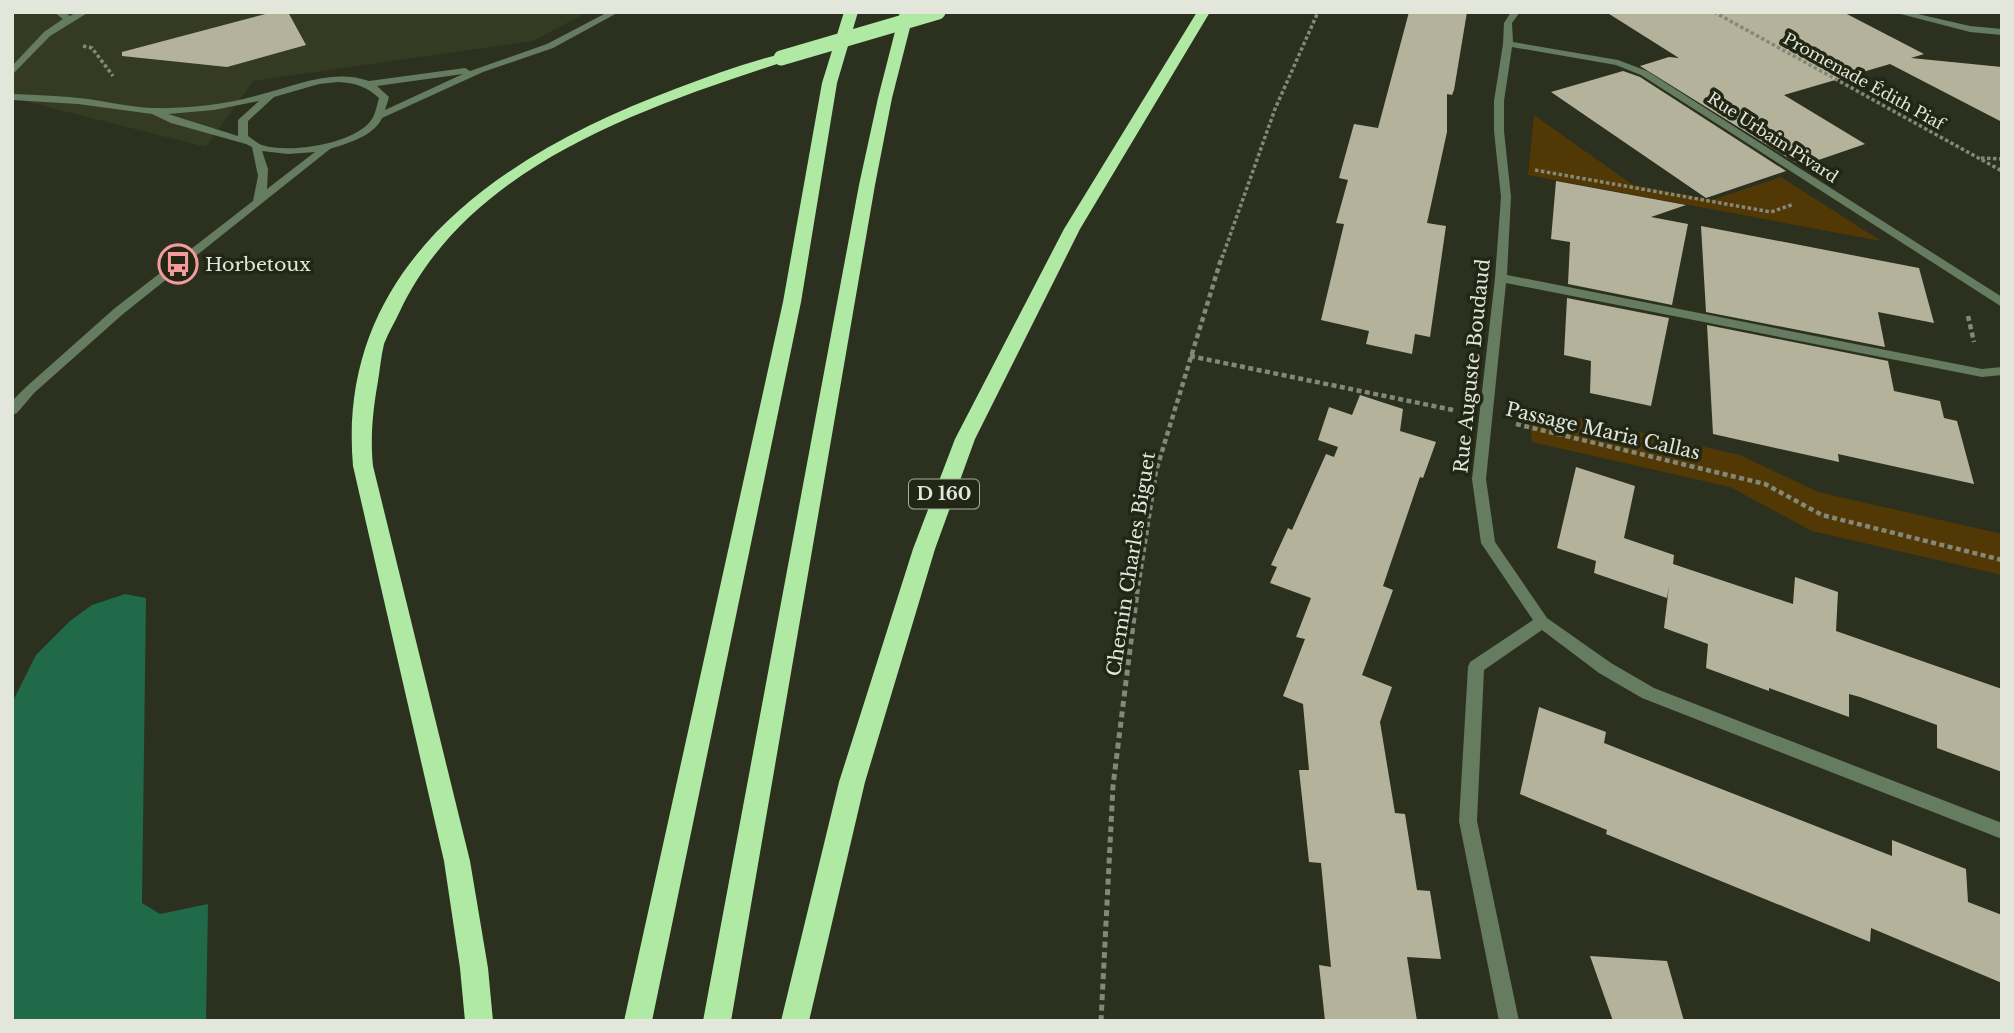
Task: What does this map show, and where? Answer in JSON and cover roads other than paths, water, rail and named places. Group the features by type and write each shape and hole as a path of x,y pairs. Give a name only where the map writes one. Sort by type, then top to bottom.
{"highway":[{"path":"638,1021 797,276 833,70 851,12"},
{"path":"717,1021 776,704 796,572 865,191 907,12"},
{"path":"479,1021 476,975 454,848 370,504 361,423 371,352 384,316 401,285 444,231 518,170 565,141 656,100 781,58 938,12"},
{"name":"D 160","path":"795,1021 852,782 924,549 965,439 1072,229 1204,12"}],"street":[{"path":"58,12 69,19"},
{"path":"12,72 47,34 85,12"},
{"path":"155,111 175,121 245,141 256,148 297,152 329,146 361,132 381,115 480,70 551,46 615,12"},
{"name":"Rue Auguste Boudaud","path":"1516,12 1508,23 1508,44 1499,101 1506,197 1501,278 1479,479 1488,543 1542,622 1605,668 1648,693 2002,831"},
{"path":"1897,12 1970,29 2002,32"},
{"name":"Rue Urbain Pivard","path":"1508,44 1618,63 1644,73 2002,303"},
{"path":"12,97 66,100 155,111 203,109 269,97 322,80 356,80 370,84 480,70"},
{"path":"370,84 384,97 381,115"},
{"path":"245,141 241,124 247,115 269,97"},
{"path":"12,410 30,390 119,311 329,146"},
{"path":"256,148 265,172 265,185 257,204"},
{"path":"1501,278 1982,373 2002,371"},
{"path":"1508,1021 1468,821 1476,667 1542,622"}],"place":[{"name":"Horbetoux","path":"178,264"}]}
